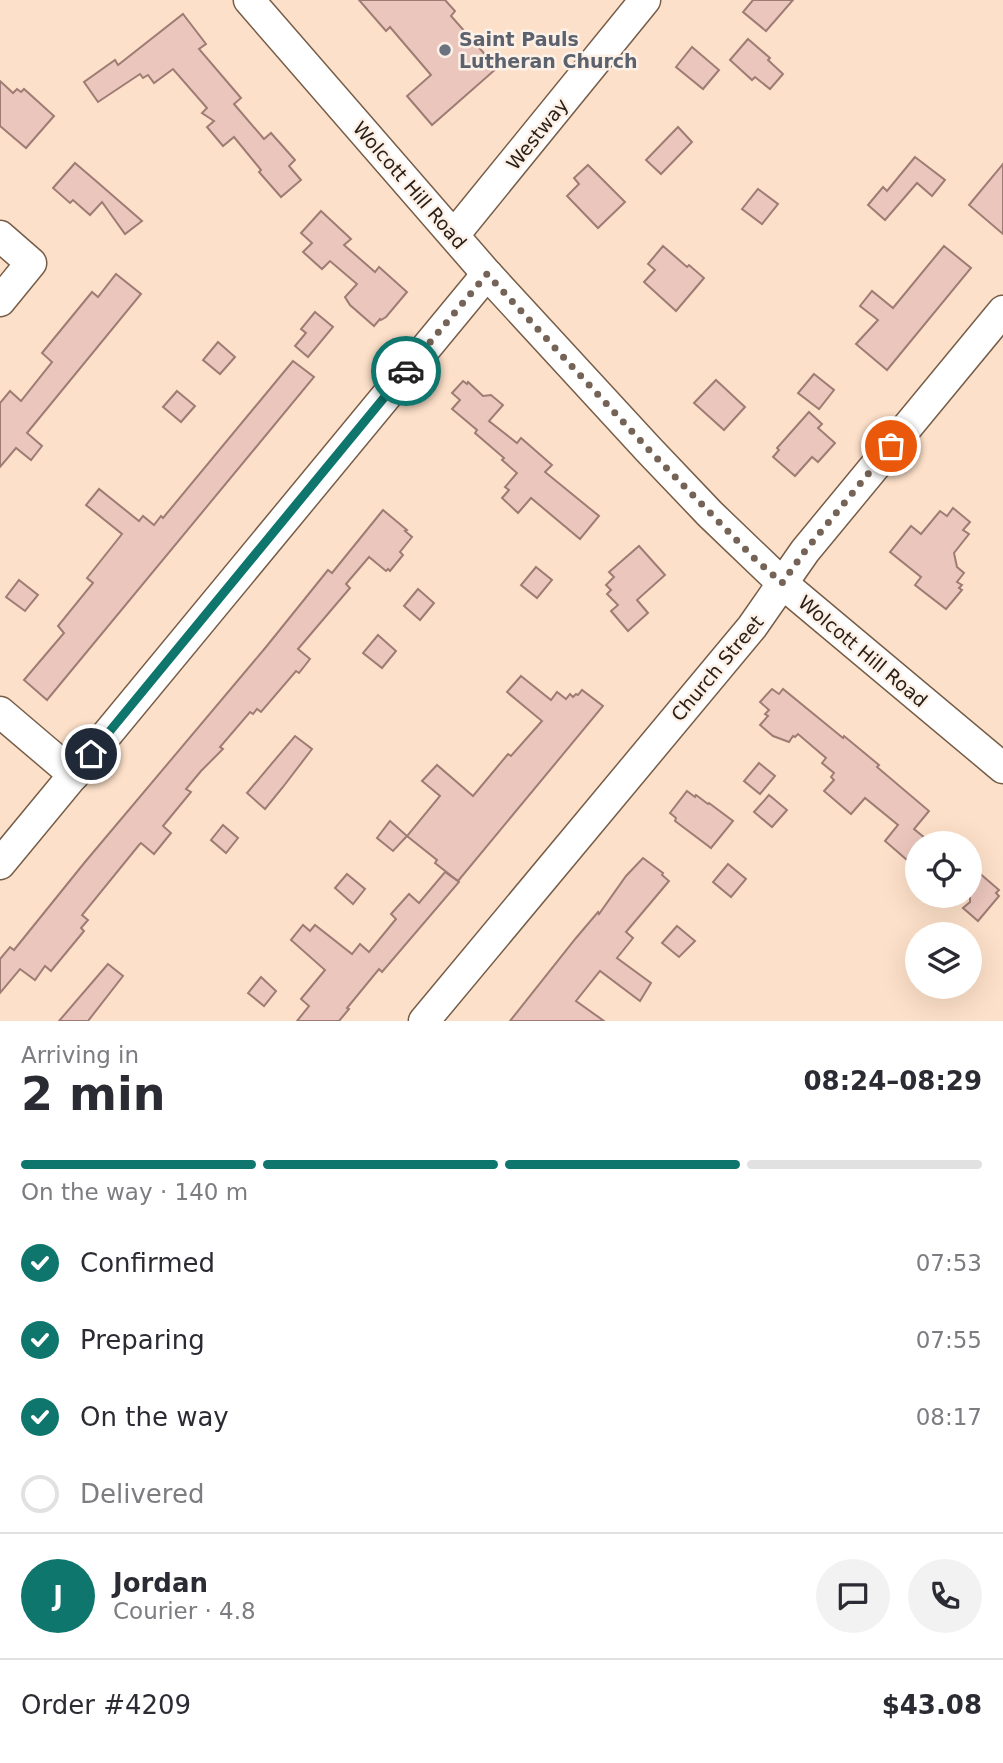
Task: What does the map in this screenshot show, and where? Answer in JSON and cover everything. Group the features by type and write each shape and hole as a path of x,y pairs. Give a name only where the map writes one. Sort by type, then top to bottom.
{"street":[{"name":"Wolcott Hill Road","path":"249,0 487,274 657,459 754,558 1003,768"},
{"name":"Westway","path":"454,236 645,0"},
{"path":"0,236 31,263 0,300"},
{"path":"0,864 487,274"},
{"name":"Church Street","path":"424,1021 752,627 805,551 1003,311"},
{"path":"0,712 74,775"}],"building":[{"name":"Saint Pauls Lutheran Church","path":"359,0 445,0 455,11 451,16 497,68 432,125 407,96 431,75 390,27 386,31"},
{"path":"753,0 793,0 766,31 743,12"},
{"path":"183,14 206,44 199,49 241,98 234,104 264,139 271,133 295,160 289,166 301,180 281,197 234,137 223,146 207,127 214,121 202,113 207,108 173,69 154,83 148,75 143,78 140,74 98,102 84,82 115,60 118,65"},
{"path":"748,39 770,58 768,60 783,74 770,89 755,77 752,80 730,60"},
{"path":"692,47 719,70 703,89 676,67"},
{"path":"0,81 13,93 17,89 21,92 24,89 54,116 26,148 0,126"},
{"path":"678,127 692,142 661,174 646,160"},
{"path":"915,157 945,180 932,196 917,183 885,220 868,205 883,187 887,191"},
{"path":"75,163 142,221 125,234 102,202 90,215 73,200 70,203 53,188"},
{"path":"1003,164 1003,234 969,205"},
{"path":"588,165 625,202 598,228 567,196 579,184 574,178"},
{"path":"758,189 778,204 762,224 742,209"},
{"path":"321,211 351,239 344,245 375,272 379,267 407,292 386,317 374,326 350,305 345,297 357,284 330,261 322,269 303,252 312,243 301,233"},
{"path":"663,246 704,278 676,311 644,282 655,270 648,264"},
{"path":"944,246 971,268 887,370 856,344 878,320 860,306 872,291 893,308"},
{"path":"116,274 141,294 27,433 42,446 31,460 16,448 0,467 0,403 10,391 21,401 52,362 42,353 92,292 98,297"},
{"path":"315,312 333,327 308,357 295,346 306,333 301,329"},
{"path":"218,342 235,357 220,374 203,360"},
{"path":"293,361 314,377 47,700 24,680 64,633 58,626 93,583 87,578 122,534 86,505 99,489 139,521 143,516 154,525 161,516 163,518"},
{"path":"814,374 834,390 819,409 798,393"},
{"path":"716,380 745,407 724,430 694,403"},
{"path":"463,381 467,384 468,382 483,396 491,395 503,405 489,421 517,443 521,438 552,465 545,472 599,516 580,539 531,498 518,513 502,498 509,490 505,487 517,473 475,433 477,430 452,409 460,400 452,393"},
{"path":"177,391 195,406 181,422 163,407"},
{"path":"809,412 822,424 818,428 835,443 818,462 812,457 795,476 773,457 779,450 777,448"},
{"path":"953,508 970,522 963,530 969,534 954,553 957,567 964,573 957,582 962,585 959,588 962,590 946,609 915,585 921,577 890,552 911,526 921,534 940,511 947,516"},
{"path":"383,510 412,537 400,552 403,555 390,571 386,571 369,557 346,584 350,588 298,649 310,659 299,673 296,671 261,712 257,709 253,714 250,712 220,747 223,749 186,789 191,792 163,826 171,833 154,854 141,843 139,845 82,915 88,920 81,928 84,931 51,971 45,966 35,980 20,969 0,993 0,959 10,947 14,950 328,570 332,573"},
{"path":"639,546 665,575 637,600 648,613 628,631 611,611 618,605 607,594 611,590 606,585 614,577 609,572"},
{"path":"536,567 552,580 537,598 521,585"},
{"path":"19,580 38,595 25,611 6,597"},
{"path":"418,589 434,603 420,620 404,606"},
{"path":"378,635 396,651 382,668 363,653"},
{"path":"521,676 551,700 557,692 566,699 570,694 573,697 578,695 582,690 603,706 458,881 407,836 440,796 422,781 437,765 473,796 508,754 511,756 542,721 507,692"},
{"path":"772,689 779,694 783,689 879,765 877,767 929,811 914,829 916,831 905,831 905,858 885,841 898,825 865,798 851,814 824,791 834,780 831,777 834,773 822,763 826,758 798,734 789,742 773,736 760,725 768,716 765,714 769,710 760,702"},
{"path":"295,736 312,749 265,809 247,793"},
{"path":"759,763 775,776 760,794 744,781"},
{"path":"687,791 733,821 711,848 675,821 676,818 670,813"},
{"path":"769,795 787,810 772,827 754,812"},
{"path":"390,821 407,836 393,851 377,838"},
{"path":"223,825 238,838 226,853 211,840"},
{"path":"643,858 669,881 626,932 633,938 617,958 651,983 640,1001 600,971 576,1001 604,1021 510,1021 576,938 598,912 599,914 626,876"},
{"path":"728,864 746,879 731,897 713,882"},
{"path":"445,872 459,882 382,972 379,969 339,1021 297,1021 309,1006 301,999 325,970 291,940 303,925 310,931 315,925 352,954 360,944 369,952 396,919 391,914 409,894 419,903"},
{"path":"347,874 365,889 353,904 335,888"},
{"path":"982,875 999,890 996,893 999,896 978,921 963,908 982,908"},
{"path":"677,926 695,941 679,957 662,943"},
{"path":"108,964 123,976 88,1021 59,1021"},
{"path":"261,977 276,991 264,1006 248,993"}],"way so far":[{"path":"406,371 487,274 710,514 782,583 891,446"}],"place":[{"name":"Saint Pauls Lutheran Church","path":"445,50"}],"route":[{"path":"91,754 406,371"}]}
